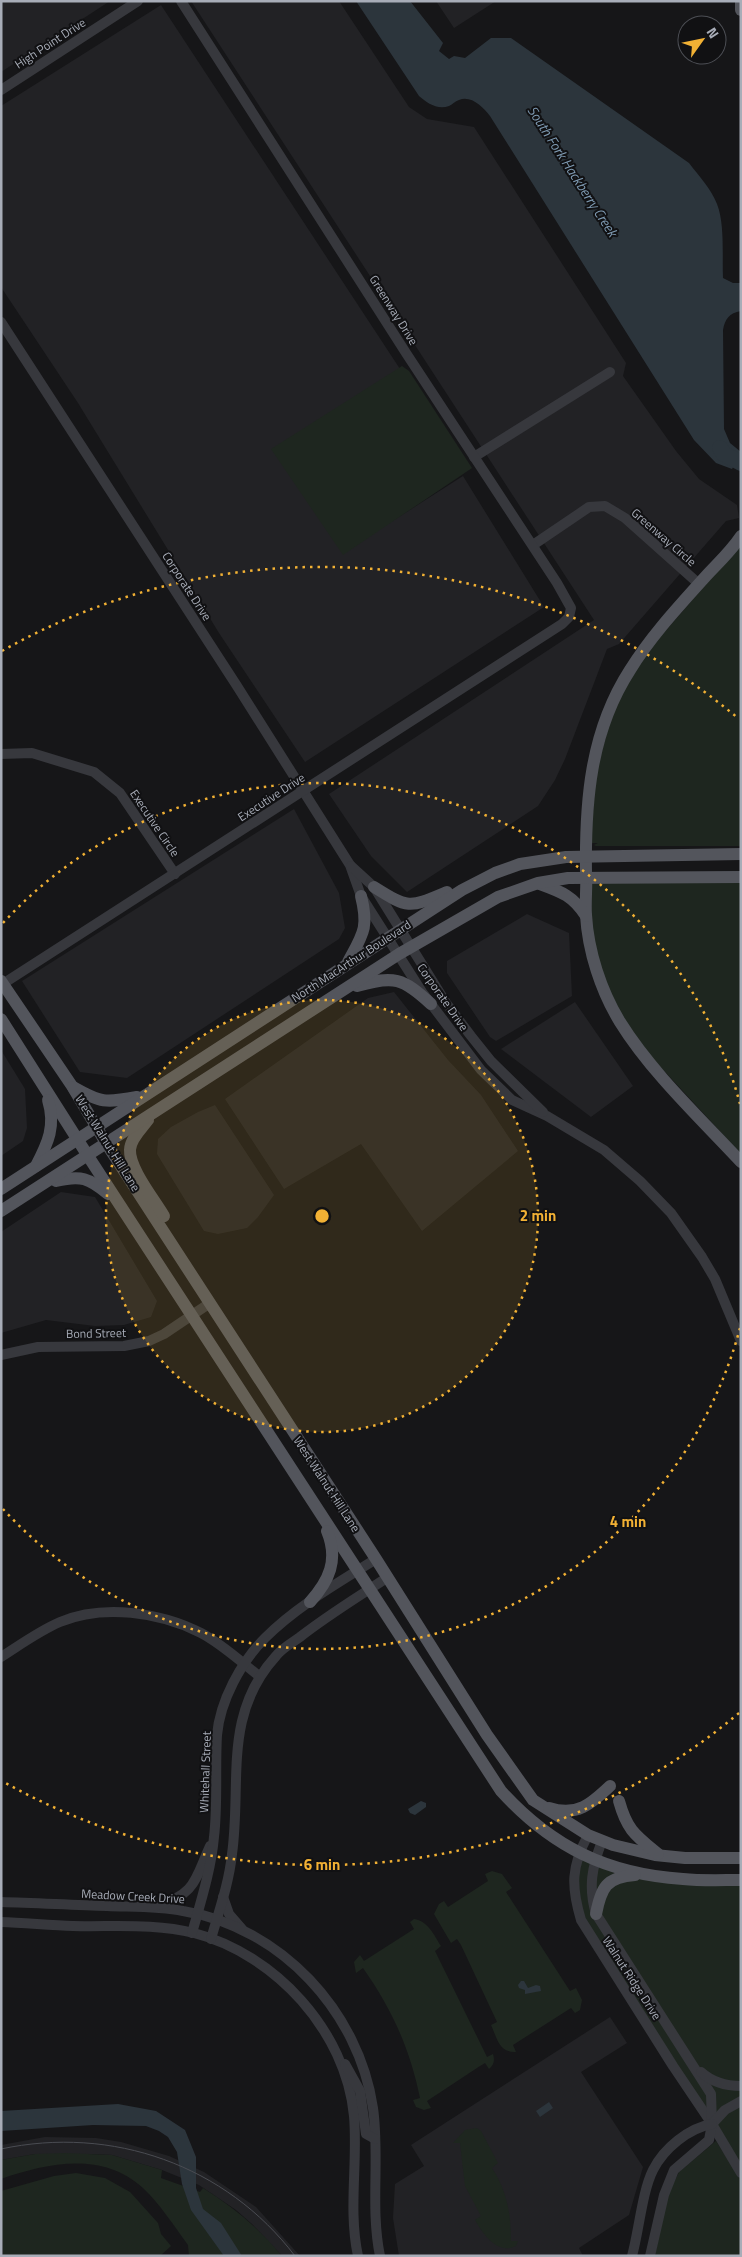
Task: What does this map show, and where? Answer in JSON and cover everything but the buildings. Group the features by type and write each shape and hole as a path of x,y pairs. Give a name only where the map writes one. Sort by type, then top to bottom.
{"main road":[{"path":"741,1 741,10"},
{"path":"741,536 648,642 626,677 597,740 586,816 586,916 594,961 607,996 620,1021 652,1064 741,1162"},
{"name":"North MacArthur Boulevard","path":"1,1189 388,937 462,890 496,873 520,864 558,858 741,854"},
{"name":"North MacArthur Boulevard","path":"1,1211 399,954 498,897 538,884 568,878 741,877"},
{"path":"538,884 568,896 578,903 586,916"},
{"path":"374,887 399,903 409,905 419,904 448,892 462,890"},
{"path":"347,964 365,928 366,916 362,896"},
{"path":"345,989 379,980 392,979 416,990 431,1004"},
{"name":"West Walnut Hill Lane","path":"2,983 72,1086 106,1143 388,1577 487,1735 533,1800 588,1835 602,1841 660,1855 685,1858 741,1858"},
{"name":"West Walnut Hill Lane","path":"1,1019 321,1517 501,1791 532,1822 578,1853 594,1861 615,1868 682,1880 741,1880"},
{"path":"36,1167 49,1140 52,1127 51,1110 43,1086"},
{"path":"72,1086 94,1099 105,1102 144,1096"},
{"path":"156,1111 138,1133 130,1149 132,1163 174,1233 178,1252"},
{"path":"46,1183 72,1177 90,1180 119,1204"},
{"path":"310,1602 324,1586 330,1570 332,1553 329,1534 321,1517"},
{"path":"542,1806 554,1810 578,1810 590,1805 610,1786"},
{"path":"619,1801 624,1818 632,1833 660,1855"},
{"path":"596,1914 600,1894 608,1883 622,1876 648,1874"}],"street":[{"name":"High Point Drive","path":"1,90 138,1"},
{"name":"Greenway Drive","path":"181,1 474,457 533,545 571,608 568,617 554,629"},
{"name":"Corporate Drive","path":"1,322 237,686 302,792 350,865 362,896 431,1004 480,1069 512,1100 547,1116 604,1150 640,1181 672,1213 715,1279 741,1341"},
{"path":"474,457 610,372"},
{"name":"Greenway Circle","path":"533,545 589,507 605,506 625,518 699,584"},
{"name":"Executive Drive","path":"2,983 554,629"},
{"name":"Executive Circle","path":"1,754 32,753 94,772 120,793 174,874"},
{"name":"Corporate Drive","path":"350,865 374,887 446,1003 491,1061 547,1116"},
{"path":"480,1069 491,1061"},
{"name":"Bond Street","path":"1,1355 38,1347 124,1346 141,1343 164,1334 210,1303"},
{"name":"Whitehall Street","path":"192,1933 210,1866 214,1836 217,1733 224,1705 244,1664 265,1639 293,1614 376,1559"},
{"path":"211,1939 232,1855 237,1782 236,1746 241,1723 259,1676 277,1654 388,1577"},
{"path":"1,1658 61,1622 83,1616 118,1612 167,1619 201,1633 259,1676"},
{"name":"Walnut Ridge Drive","path":"588,1835 578,1853 573,1878 573,1890 581,1920 712,2124 741,2173"},
{"path":"150,1908 174,1900 188,1892 196,1880 214,1836"},
{"name":"Walnut Ridge Drive","path":"602,1841 590,1877 590,1890 596,1914 711,2094 712,2124"},
{"path":"223,1896 229,1914 246,1932"},
{"name":"Meadow Creek Drive","path":"1,1902 150,1908 198,1914 246,1932 287,1958 310,1979 330,2004 347,2030 366,2075 373,2109 377,2239 380,2256"},
{"path":"1,1922 72,1926 148,1927 192,1933 237,1951 278,1978 314,2016 349,2070 360,2091 366,2134 375,2138"},
{"path":"332,2044 343,2070 354,2116 354,2191 358,2256"},
{"path":"692,2064 709,2079 720,2084 741,2086"},
{"path":"650,2256 660,2211 674,2170 709,2140 712,2124 725,2110 741,2101"},
{"path":"632,2256 653,2170 664,2154 679,2140 701,2126 712,2124"},
{"path":"640,2256 645,2231 643,2208"}],"shaded area":[{"path":"1,1 110,1 1,72"},
{"path":"191,1 339,1 409,107 427,119 474,127 626,363 623,376 676,451 699,479 737,505 739,518 726,521 619,644 607,649 565,759 555,780 538,806 407,892 371,856 329,794 594,620"},
{"path":"436,1 496,1 454,28"},
{"path":"161,5 402,372 344,552 463,476 544,607 305,762 219,633 78,403 1,287 1,106"},
{"path":"402,366 409,371 472,468 343,555 271,449"},
{"path":"741,544 741,846 596,846 594,845 598,843 592,843 591,838 596,773 613,711 643,657"},
{"path":"294,809 339,893 345,928 339,939 127,1078 80,1072 22,981"},
{"path":"589,880 741,881 741,1154 632,1036 595,961"},
{"path":"527,914 569,933 572,996 496,1041 490,1037 447,973 447,961"},
{"path":"394,992 448,1060 481,1095 518,1151 422,1231 361,1144 284,1189 225,1099 368,998"},
{"path":"575,1002 633,1086 591,1117 501,1049"},
{"path":"1,1050 25,1089 27,1128 23,1141 1,1156"},
{"path":"215,1105 274,1195 258,1217 247,1228 218,1234 204,1231 157,1154 158,1139 171,1127"},
{"path":"61,1192 95,1197 157,1301 151,1317 124,1325 95,1326 46,1320 1,1333 1,1232"},
{"path":"580,1856 618,1872 741,1882 741,2163 584,1925 576,1888"},
{"path":"492,1871 502,1874 512,1888 506,1892 570,1991 576,1988 582,2000 580,2010 575,2013 571,2008 513,2045 516,2052 510,2052 499,2044 491,2025 497,2022 461,1945 457,1939 451,1943 434,1914 439,1904 444,1901 448,1907 488,1881 485,1874"},
{"path":"414,1919 427,1926 441,1946 435,1951 487,2057 493,2054 494,2059 489,2069 485,2063 427,2101 431,2108 424,2110 416,2107 413,2100 420,2098 411,2063 399,2030 383,1999 363,1968 356,1973 354,1962 360,1955 364,1961 414,1929 410,1922"},
{"path":"610,2017 627,2043 581,2072 643,2167 629,2215 579,2248 583,2256 399,2256 393,2218 395,2184 424,2166 411,2145"},
{"path":"477,2128 481,2131 498,2163 492,2168 505,2194 509,2212 511,2241 518,2241 516,2246 503,2248 491,2242 475,2220 481,2216 465,2186 460,2143 453,2143 465,2130"},
{"path":"45,2137 96,2138 121,2142 169,2156 204,2172 256,2207 300,2256 282,2256 236,2210 199,2185 162,2170 112,2155 35,2154 1,2160 1,2145"},
{"path":"716,2141 741,2180 741,2256 655,2256 667,2196 679,2172"},
{"path":"35,2154 112,2155 162,2170 161,2178 200,2192 203,2188 245,2219 282,2256 189,2256 188,2245 167,2215 149,2194 127,2176 110,2169 92,2165 56,2165 37,2168 1,2179 1,2160"},
{"path":"76,2173 105,2178 130,2192 158,2223 161,2234 171,2246 160,2256 3,2256 1,2191 54,2176"}],"water":[{"path":"356,1 410,1 443,43 439,51 449,59 454,56 465,58 491,38 511,38 689,163 712,193 720,212 723,278 733,283 741,283 741,311 733,313 728,317 723,330 724,429 730,443 741,452 732,469 716,463 694,440 490,116 472,100 463,99 449,106 440,107 429,103 419,96"},
{"path":"421,1801 426,1803 426,1807 415,1815 410,1813 408,1809"},
{"path":"521,1981 524,1981 528,1988 536,1985 540,1986 541,1991 525,1994 525,1990 519,1988 518,1985"},
{"path":"549,2102 553,2108 540,2117 536,2111"},
{"path":"118,2104 156,2111 185,2130 196,2157 196,2188 203,2209 221,2223 242,2256 224,2256 191,2210 182,2184 177,2152 168,2137 159,2131 146,2126 93,2125 1,2131 1,2111"}],"waterway":[{"name":"South Fork Hackberry Creek","path":"720,448 724,454 741,463"}],"tram line":[{"path":"1,2149 43,2143 84,2143 125,2148 164,2159 201,2176 236,2198 267,2224 295,2256"}]}
